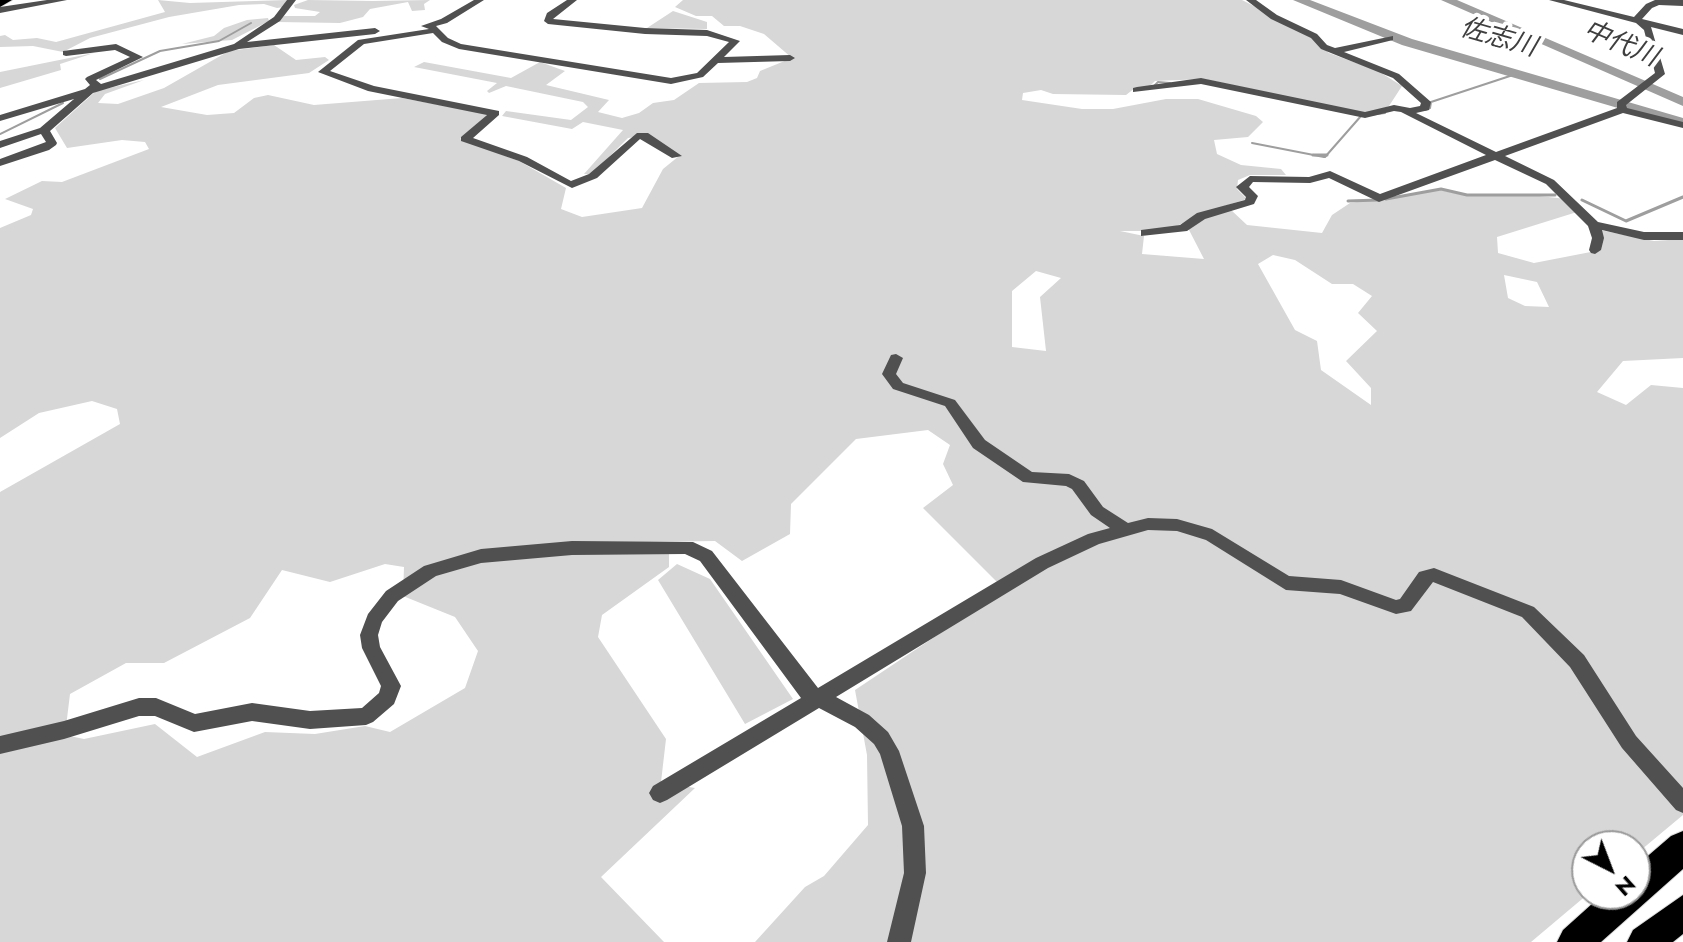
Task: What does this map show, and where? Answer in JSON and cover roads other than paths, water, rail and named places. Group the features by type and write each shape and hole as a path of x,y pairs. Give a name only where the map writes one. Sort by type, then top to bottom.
{"highway":[{"path":"1651,875 1683,847"},
{"path":"1575,942 1611,910"},
{"path":"1645,942 1683,912"}],"main road":[{"path":"0,4 7,0"}],"street":[{"path":"0,10 63,0"},
{"path":"238,46 277,19 292,0"},
{"path":"480,0 434,28 361,42 323,72 372,89 495,113 465,139 523,159 572,185 593,176 637,136 644,135 676,156"},
{"path":"434,28 445,40 459,46 671,81 690,79 718,60 734,44 732,39 690,31 645,31 548,21 550,15 573,0"},
{"path":"1137,90 1201,81 1365,115 1394,108 1425,108 1426,102 1396,76 1332,51 1302,29 1274,17 1250,0"},
{"path":"1553,0 1683,32"},
{"path":"1145,233 1183,228 1201,216 1250,202 1252,196 1242,187 1250,179 1310,180 1330,174 1379,198 1499,156 1621,107 1660,74 1648,29 1637,19 1649,6 1683,3"},
{"path":"0,118 238,46 434,28"},
{"path":"1332,51 1390,38"},
{"path":"0,145 44,130 96,85 90,79 138,57 116,47 66,53"},
{"path":"718,60 790,58"},
{"path":"1621,107 1683,125"},
{"path":"1406,110 1560,189 1594,225 1598,238 1595,250"},
{"path":"0,163 52,143 44,130"},
{"path":"1594,225 1644,236 1683,236"},
{"path":"896,358 889,374 898,386 950,403 979,444 1029,478 1069,480 1078,485 1097,511 1124,529"},
{"path":"660,793 819,701 1042,563 1124,529 1148,524 1199,530 1286,583 1341,587 1384,606 1405,606 1425,577 1434,575 1528,612 1577,661 1629,742 1683,803"},
{"path":"0,745 64,730 139,707 156,707 194,723 252,712 310,720 366,716 387,698 391,686 371,648 369,635 374,619 409,582 452,562 481,556 572,548 687,547 698,550 819,701 862,721 881,738 894,766 913,826 915,873 899,942"}],"waterway":[{"name":"佐志川","path":"1299,0 1407,42 1683,123"},
{"name":"中代川","path":"1447,0 1683,102"},
{"path":"100,79 160,51 219,41 251,23"},
{"path":"1425,110 1430,108 1431,102 1516,74"},
{"path":"1153,87 1158,82 1170,83"},
{"path":"0,134 63,103"},
{"path":"1327,155 1361,116 1385,113"},
{"path":"1252,143 1314,155"},
{"path":"1314,155 1327,155"},
{"path":"1314,155 1324,157"},
{"path":"1386,199 1441,189 1467,195 1555,195"},
{"path":"1582,200 1626,221 1683,197"},
{"path":"1348,201 1378,200"}]}
